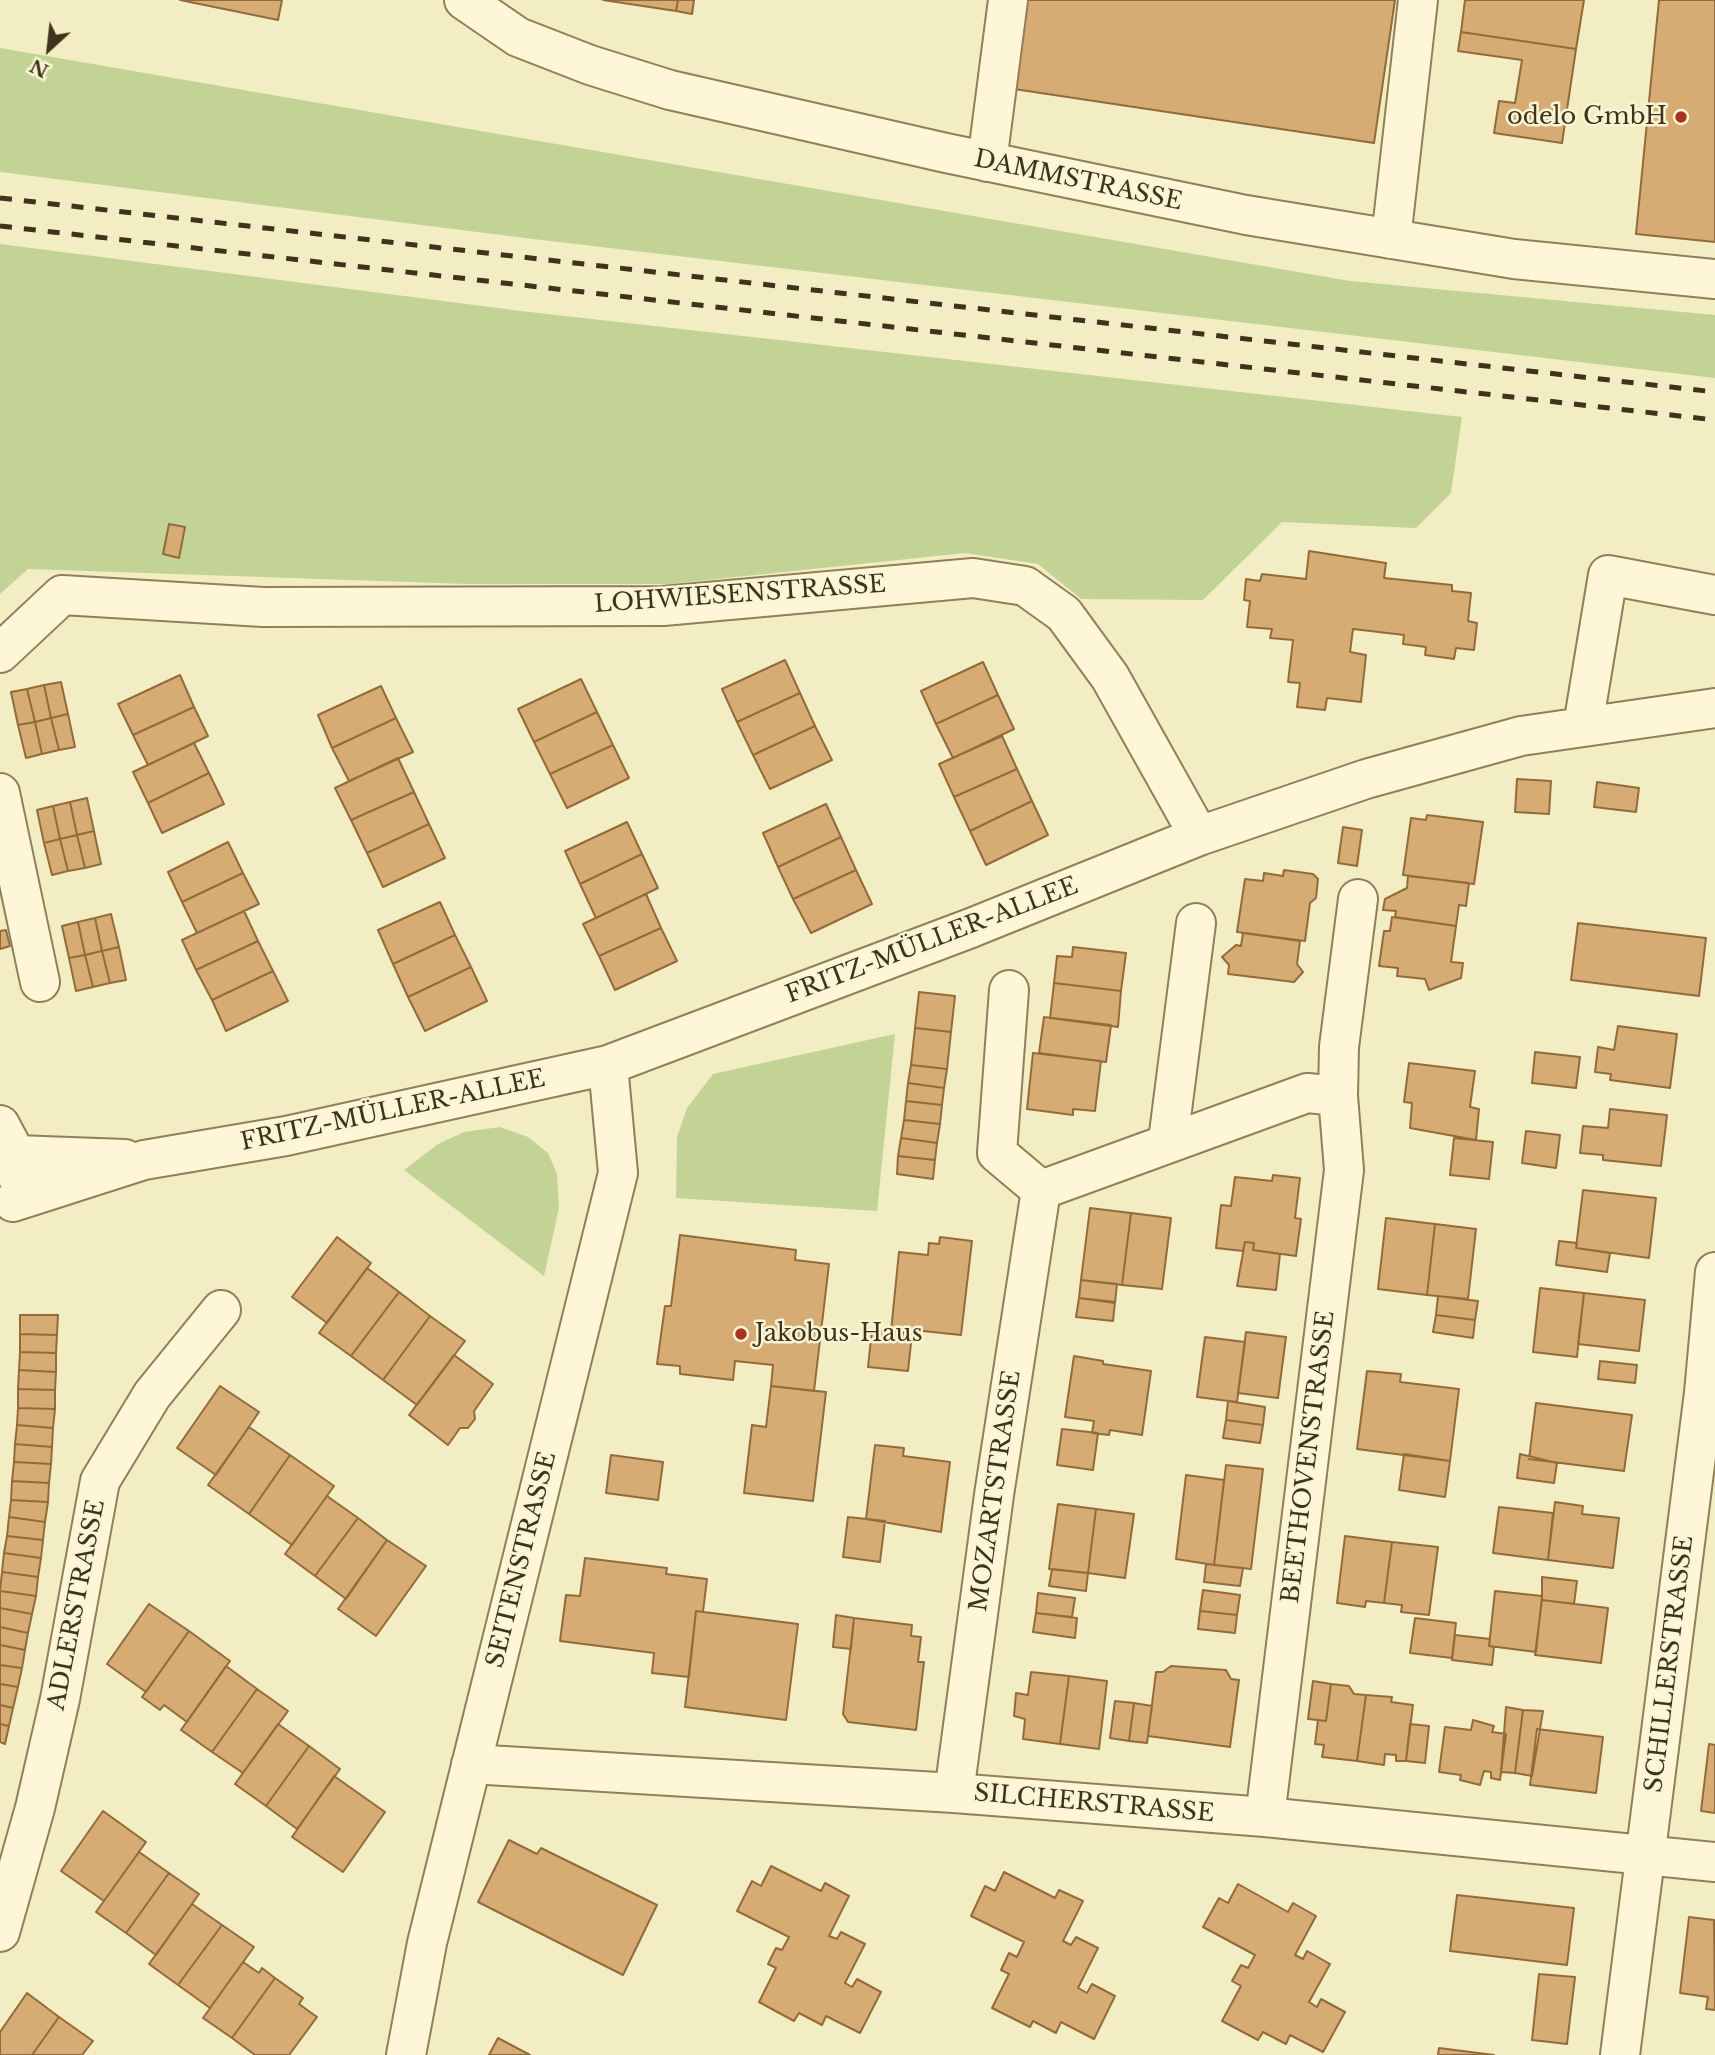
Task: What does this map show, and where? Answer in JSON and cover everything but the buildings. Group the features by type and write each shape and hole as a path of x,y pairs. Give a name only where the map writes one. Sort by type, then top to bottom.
{"street":[{"name":"DAMMSTRASSE","path":"464,0 518,37 612,73 670,90 987,162 1246,215 1514,259 1715,279"},
{"path":"987,162 1008,0"},
{"path":"1391,239 1418,0"},
{"path":"1583,726 1608,575 1715,596"},
{"name":"LOHWIESENSTRASSE","path":"0,653 62,595 263,607 650,606 973,578 1025,586 1065,614 1110,677 1199,836"},
{"name":"FRITZ-MÜLLER-ALLEE","path":"6,1212 144,1160 286,1136 608,1065 971,928 1199,836 1366,779 1521,736 1715,708"},
{"path":"0,793 40,982"},
{"path":"1009,990 997,1153 1041,1190 1168,1141 1307,1093 1338,1096 1339,1047 1358,899"},
{"path":"1168,1141 1196,923"},
{"name":"SEITENSTRASSE","path":"406,2055 427,1943 618,1174 608,1065"},
{"name":"BEETHOVENSTRASSE","path":"1265,1817 1344,1170 1338,1096"},
{"path":"6,1212 19,1177 8,1140"},
{"name":"FRITZ-MÜLLER-ALLEE","path":"8,1140 144,1160"},
{"name":"MOZARTSTRASSE","path":"954,1793 994,1495 1041,1190"},
{"name":"SCHILLERSTRASSE","path":"1620,2055 1709,1394 1715,1272"},
{"name":"ADLERSTRASSE","path":"0,1932 35,1808 60,1699 100,1480 152,1395 221,1310"},
{"name":"SILCHERSTRASSE","path":"471,1764 954,1793 1265,1817 1715,1862"}],"green space":[{"path":"0,48 1350,281 1715,315 1715,378 533,239 0,172"},
{"path":"0,244 521,311 1462,417 1451,493 1416,528 1282,522 1203,600 1081,599 1038,564 965,553 670,584 467,584 28,569 0,594"},
{"path":"895,1034 877,1211 676,1198 677,1137 687,1108 713,1074"},
{"path":"500,1127 528,1137 548,1153 557,1174 559,1208 544,1276 404,1170 438,1144 464,1132"}],"railway":[{"path":"0,198 1715,392"},
{"path":"0,226 1715,420"}],"place":[{"name":"odelo GmbH","path":"1681,117"},
{"name":"Jakobus-Haus","path":"741,1334"}]}
